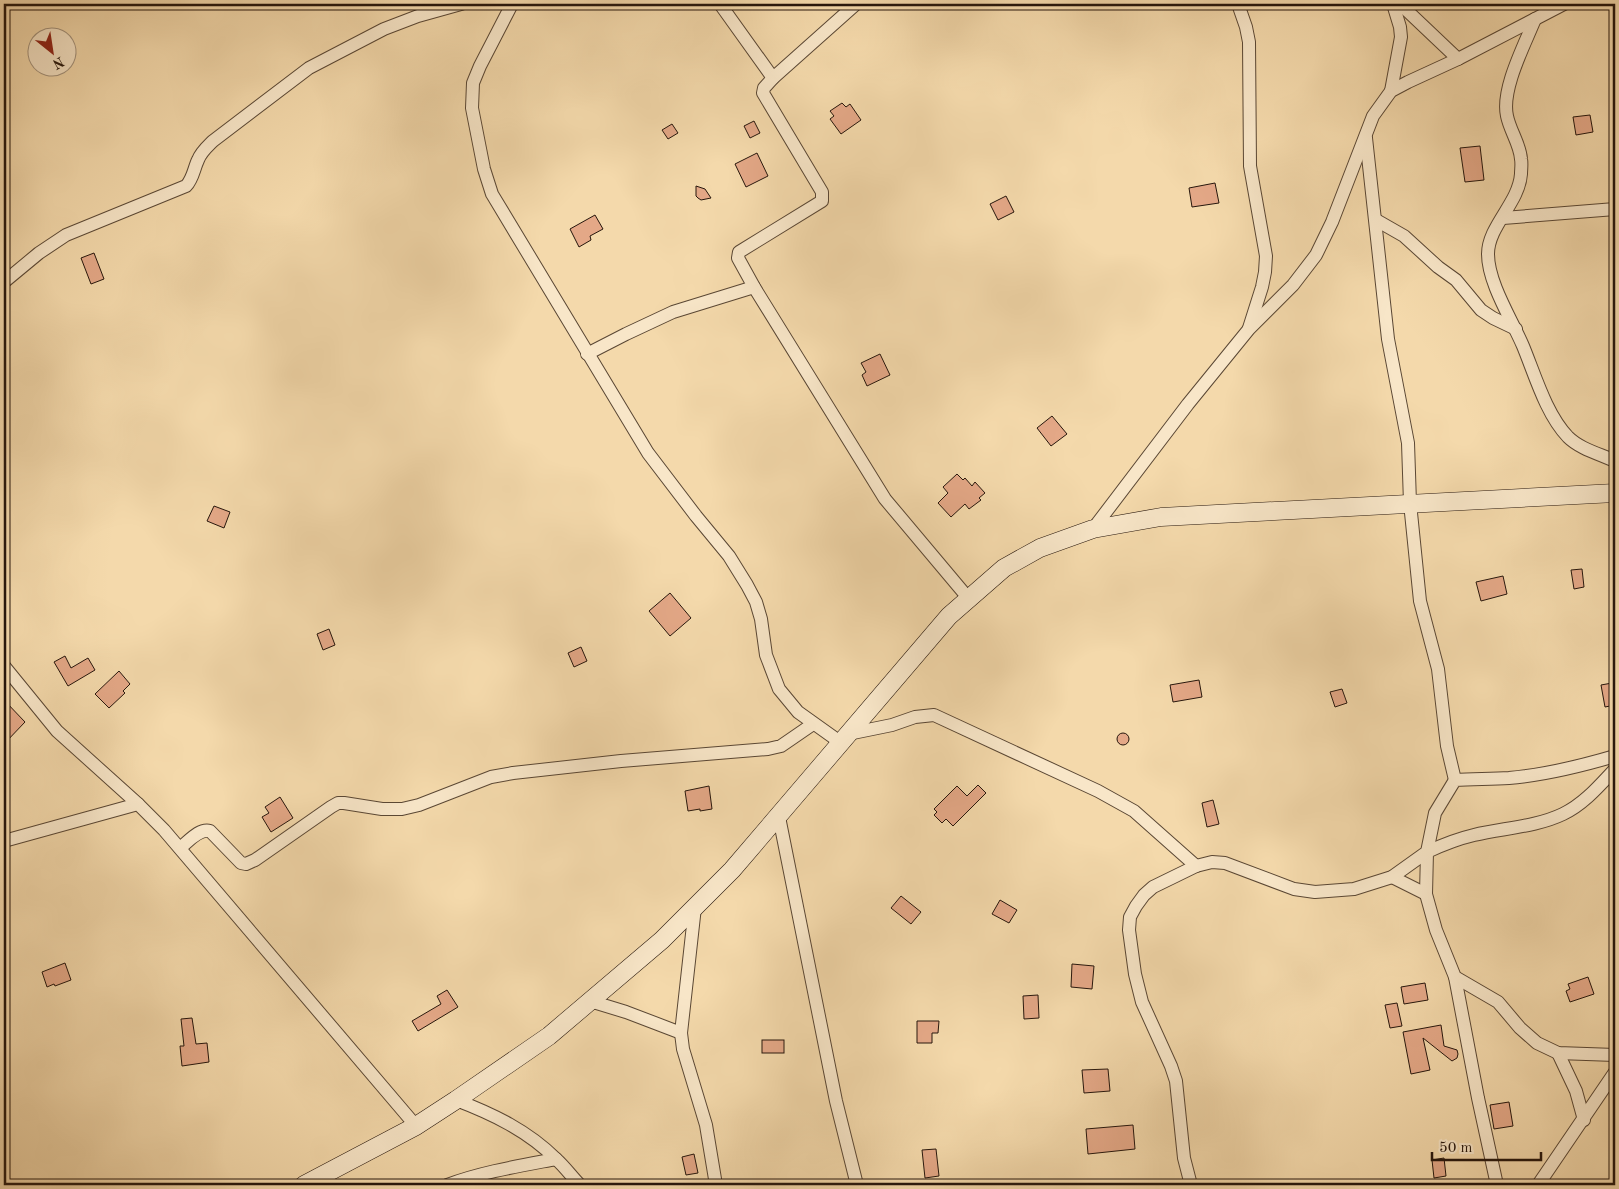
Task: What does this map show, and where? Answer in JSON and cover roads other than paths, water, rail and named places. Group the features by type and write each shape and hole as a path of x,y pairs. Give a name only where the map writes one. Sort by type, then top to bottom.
{"street":[{"path":"4,282 39,253 66,235 186,186 198,159 208,146 309,68 384,29 418,16 461,4"},
{"path":"512,4 473,83 472,108 484,169 492,194 648,454 729,556 747,585 756,602 761,619 766,655 780,689 798,712 813,724 844,738 915,717 934,715 1098,791 1126,806 1196,866"},
{"path":"720,4 773,78"},
{"path":"856,4 773,78 764,88 763,93 822,192 823,198 820,202 739,252 737,256 754,287 885,499 970,599"},
{"path":"1238,4 1246,27 1248,42 1250,166 1266,256 1262,287 1249,329"},
{"path":"1093,529 1188,404 1249,329 1293,285 1316,255 1332,222 1373,116 1391,91 1401,37 1393,4"},
{"path":"1400,4 1458,59"},
{"path":"1391,91 1458,59 1564,4"},
{"path":"1535,19 1512,75 1507,94 1506,115 1522,160 1520,179 1512,201 1494,231 1488,253 1492,274 1502,303 1516,329 1541,392 1562,430 1577,444 1615,461"},
{"path":"1365,134 1388,339 1408,443 1410,504 1420,601 1438,669 1447,746 1455,780 1435,813 1426,852 1426,894 1436,930 1455,977 1497,1185"},
{"path":"1503,218 1615,209"},
{"path":"1376,220 1404,236 1438,267 1456,280 1481,310 1516,329"},
{"path":"587,354 674,312 754,287"},
{"path":"304,1185 416,1126 456,1100 549,1036 662,940 732,870 779,817 949,616 1004,568 1040,548 1093,529 1161,518 1615,493"},
{"path":"4,666 57,731 138,804 180,848 416,1126"},
{"path":"180,848 202,830 206,830 210,831 241,862 246,864 338,804 382,809 402,808 419,805 491,777 514,773 621,761 768,749 781,746 813,724"},
{"path":"1455,780 1510,778 1546,773 1582,766 1615,756"},
{"path":"1191,1185 1184,1158 1176,1081 1172,1066 1142,1002 1135,974 1129,930 1130,917 1144,896 1153,887 1196,866 1212,862 1225,863 1294,889 1315,892 1354,889 1392,877 1426,852 1453,841 1473,835 1540,822 1564,814 1582,802 1615,769"},
{"path":"4,841 138,804"},
{"path":"779,817 836,1100 857,1185"},
{"path":"1392,877 1426,894"},
{"path":"695,907 681,1034 683,1049 706,1125 716,1185"},
{"path":"1455,977 1498,1002 1520,1028 1537,1043 1558,1053 1615,1055"},
{"path":"590,1001 626,1012 681,1034"},
{"path":"1558,1053 1576,1091 1584,1120"},
{"path":"1538,1185 1615,1072"},
{"path":"456,1100 504,1121 528,1136 556,1159 580,1185"},
{"path":"447,1185 503,1169 556,1159"}]}
